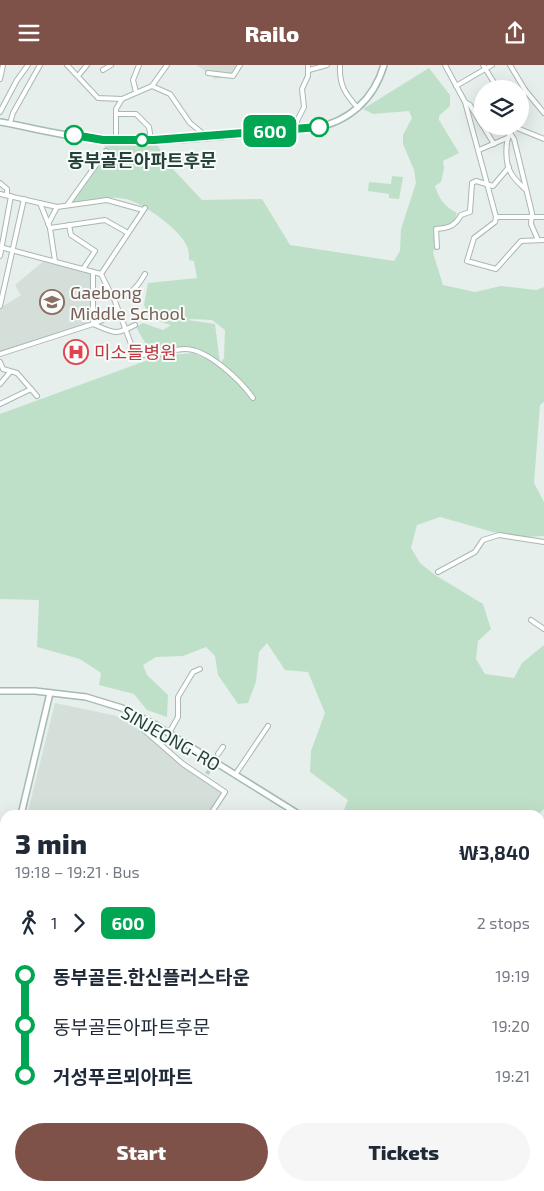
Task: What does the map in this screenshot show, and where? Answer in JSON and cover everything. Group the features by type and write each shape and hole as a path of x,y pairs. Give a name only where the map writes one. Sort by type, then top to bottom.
{"main road":[{"path":"0,121 116,140 151,140 332,125 358,108 380,81 384,65"},
{"name":"SINJEONG-RO","path":"0,691 50,693 95,700 122,708 149,721 292,810"},
{"path":"22,810 50,693"}],"street":[{"path":"0,79 3,65"},
{"path":"0,112 17,80 28,65"},
{"path":"10,123 13,113 40,65"},
{"path":"67,65 98,98 122,99 152,86 167,65"},
{"path":"78,76 87,65"},
{"path":"103,70 111,65"},
{"path":"136,92 133,80 139,65"},
{"path":"208,73 233,76 240,65"},
{"path":"297,129 296,121 300,119 305,103 302,89 309,67 327,65"},
{"path":"340,65 340,84 344,92 358,108"},
{"path":"445,65 465,103 496,217 495,222 474,238 467,261 496,269 521,241 544,240"},
{"path":"456,86 484,67 492,65"},
{"path":"510,65 519,80"},
{"path":"484,67 492,80"},
{"path":"152,86 170,94 190,123 206,136"},
{"path":"529,95 544,113"},
{"path":"116,140 116,114 122,99"},
{"path":"465,103 470,105 474,111"},
{"path":"116,114 136,114 149,127 151,140"},
{"path":"529,133 544,139"},
{"path":"489,135 494,143"},
{"path":"509,135 507,138 510,172 526,191"},
{"path":"511,135 514,139 532,218 531,224 538,240"},
{"path":"479,150 507,138"},
{"path":"68,204 106,151"},
{"path":"437,247 436,229 456,224 461,215 470,212 472,183 476,181 493,186 509,167"},
{"path":"0,183 7,189 9,196 0,256"},
{"path":"0,194 57,207 107,200 144,209 102,274"},
{"path":"0,303 24,199"},
{"path":"40,203 49,226 55,261"},
{"path":"49,226 57,207"},
{"path":"496,217 544,217"},
{"path":"49,226 105,219 128,233"},
{"path":"69,225 71,235 95,251 83,269"},
{"path":"1,247 102,274"},
{"path":"93,272 93,324"},
{"path":"102,274 113,296 134,352 144,354 184,349 195,351 210,358 244,385 254,398"},
{"path":"113,296 118,297 137,289 145,274"},
{"path":"0,354 93,324 119,313"},
{"path":"93,324 112,332 120,333 136,325"},
{"path":"0,362 3,369 17,373 37,396"},
{"path":"0,385 10,372"},
{"path":"0,404 31,389"},
{"path":"438,573 451,563 475,552 483,540 499,535 544,542"},
{"path":"532,620 544,629"},
{"path":"168,733 178,717 177,702 182,689 193,672 200,669"},
{"path":"149,721 144,730 183,764 206,775 225,792 213,810"},
{"path":"235,775 268,726"},
{"path":"218,754 223,747"}],"shaded area":[{"path":"197,65 240,65 233,76 215,79"},
{"name":"Gaebong Middle School","path":"46,259 93,272 93,324 0,354 0,308 21,295 15,285"},
{"path":"55,703 117,716 153,738 183,764 225,792 213,810 28,810"}],"green space":[{"path":"429,68 450,95 450,106 439,116 439,120 459,153 443,161 444,168 441,182 435,186 443,202 457,213 454,222 436,227 436,242 433,253 443,285 475,292 501,286 536,290 544,287 544,402 540,405 534,483 544,502 544,536 528,537 493,532 440,517 417,525 411,548 420,563 435,575 483,604 491,629 478,641 476,659 485,674 514,678 522,663 544,645 543,810 344,810 348,800 310,772 311,751 325,713 308,672 285,670 267,643 259,652 256,682 248,703 238,704 218,675 215,656 206,647 183,656 156,657 143,665 147,675 168,695 167,717 147,710 134,694 99,685 101,673 80,659 37,647 39,600 0,599 0,414 159,356 193,353 211,361 193,351 182,349 162,353 148,348 136,327 143,323 163,330 171,325 151,319 144,305 148,283 197,278 194,261 189,260 188,249 179,234 152,212 126,199 104,198 68,204 106,151 103,140 154,140 173,169 202,200 262,199 290,245 394,261 400,251 401,229 416,183 414,170 403,144 403,135 412,118 409,111 373,114 363,109","holes":["188,320 212,320 225,330 224,358 220,364 215,324"]},
{"path":"392,176 403,177 399,199 389,198 389,194 368,191 369,182 391,184"}],"tunnel":[{"path":"207,774 218,754"}],"bus line":[{"name":"600","path":"74,135 103,140 154,140 319,127"}],"place":[{"name":"동부골든아파트후문","path":"142,140"},
{"name":"Gaebong Middle School","path":"52,302"},
{"name":"미소들병원","path":"76,352"}]}
